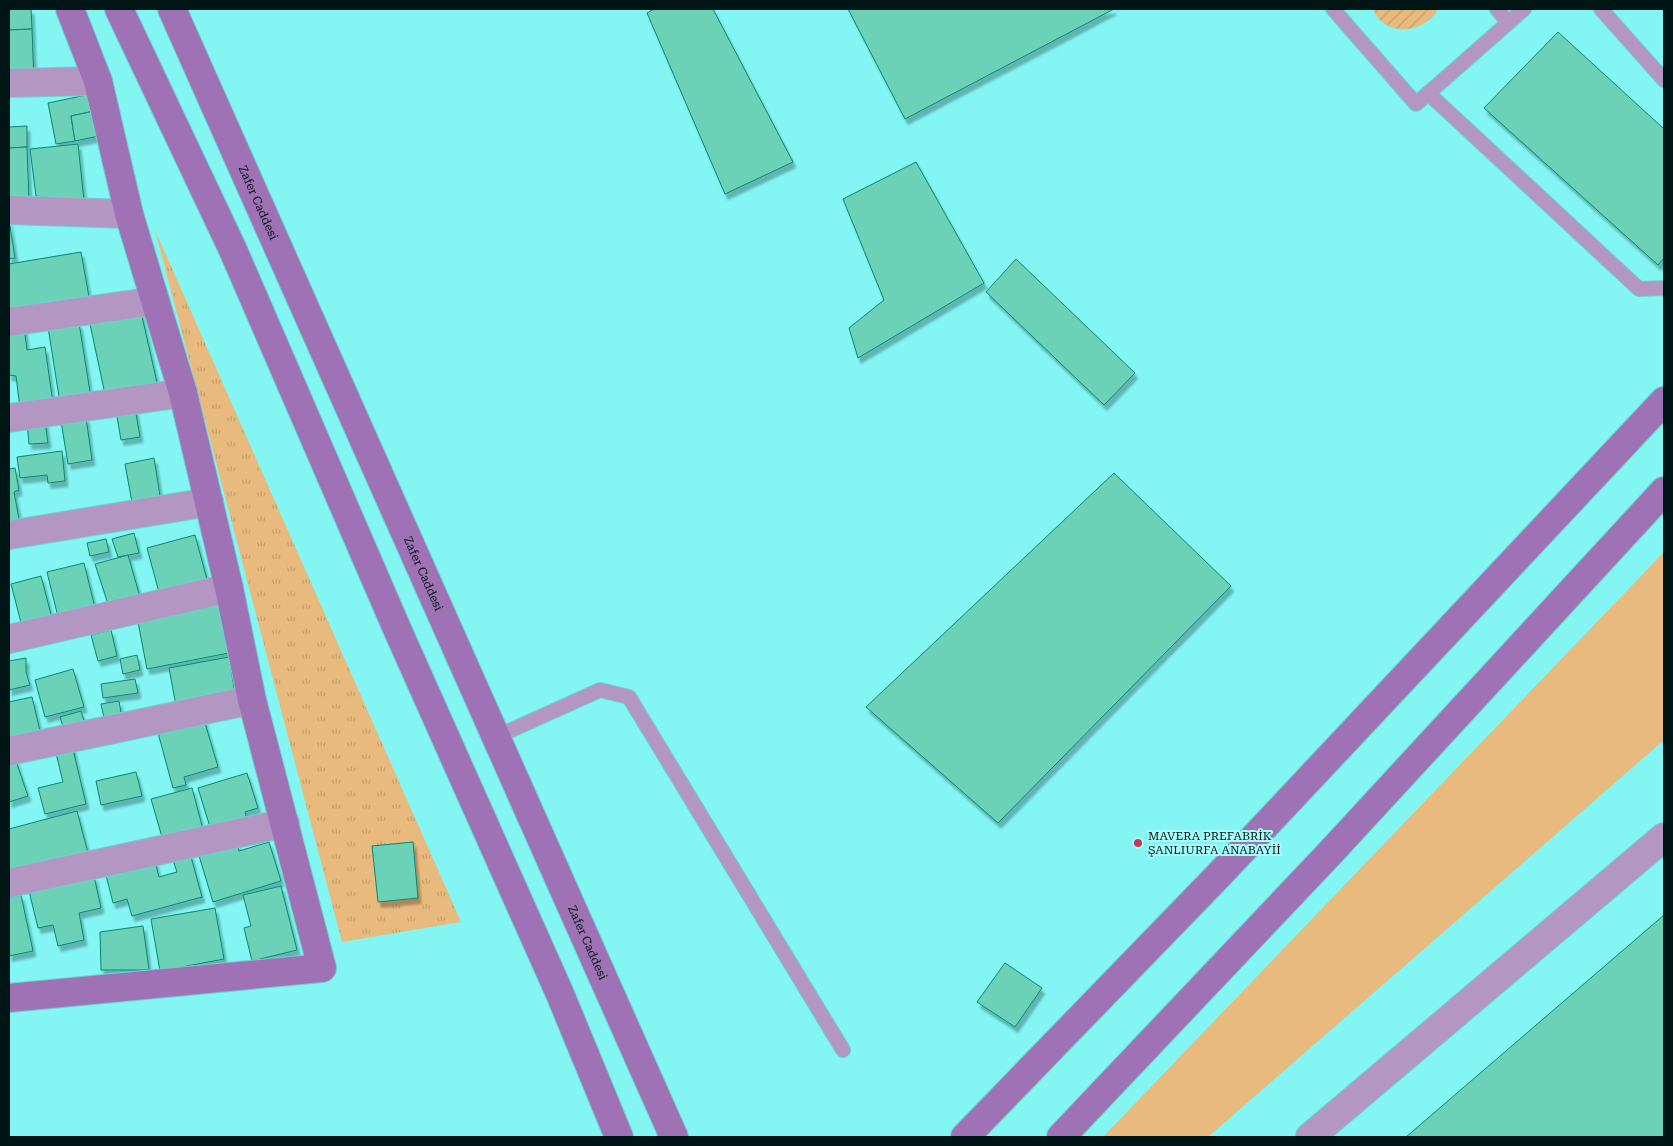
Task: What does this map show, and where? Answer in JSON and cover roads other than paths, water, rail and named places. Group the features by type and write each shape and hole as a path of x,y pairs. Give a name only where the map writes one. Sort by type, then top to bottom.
{"main road":[{"path":"9,998 322,968 252,700 229,588 183,393 129,214 98,81 70,9"},
{"path":"119,9 233,250 398,632 560,994 619,1137"},
{"name":"Zafer Caddesi","path":"172,9 674,1137"},
{"path":"965,1137 1211,883 1664,401"},
{"path":"1061,1137 1331,852 1664,492"}],"street":[{"path":"9,82 98,81"},
{"path":"9,210 129,214"},
{"path":"9,322 155,302"},
{"path":"9,418 183,393"},
{"path":"9,534 209,502"},
{"path":"9,639 229,588"},
{"path":"9,751 252,700"},
{"path":"9,882 285,823"},
{"path":"1310,1137 1664,837"}],"lane":[{"path":"1333,9 1416,104 1524,9"},
{"path":"1496,9 1508,22"},
{"path":"1601,9 1664,80"},
{"path":"1428,93 1639,289 1664,288"},
{"path":"496,737 600,690 630,697 843,1050"}],"place":[{"name":"MAVERA PREFABRİK ŞANLIURFA ANABAYİİ","path":"1138,843"}]}
